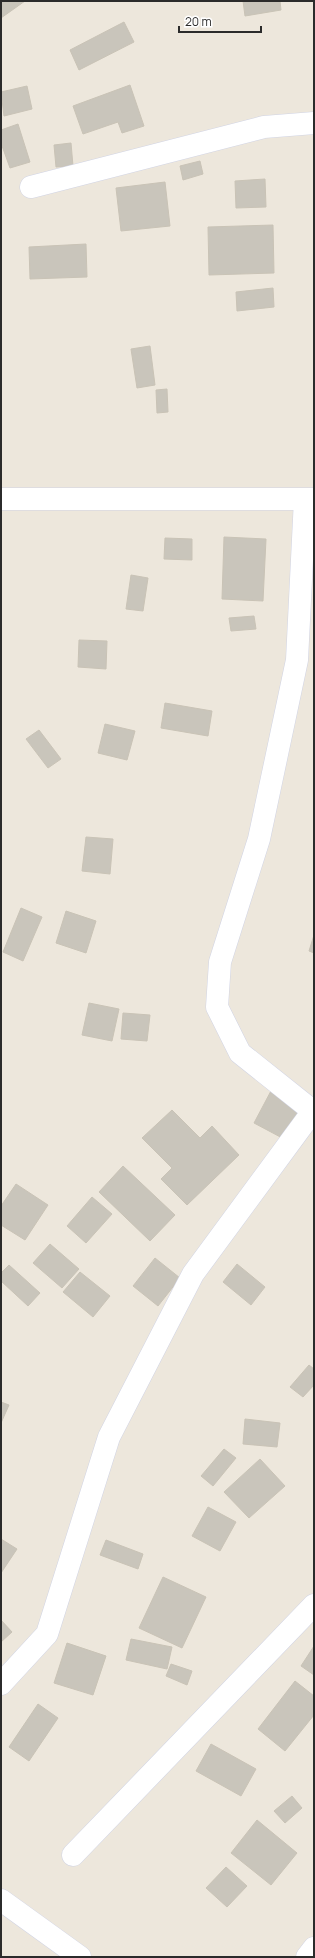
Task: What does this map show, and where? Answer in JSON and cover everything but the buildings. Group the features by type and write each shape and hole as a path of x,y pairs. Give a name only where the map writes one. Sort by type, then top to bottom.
{"street":[{"path":"31,187 264,127 314,123"},
{"path":"1,499 309,499 297,660 259,838 220,962 217,1007 240,1053 314,1111 193,1274 109,1437 47,1634 1,1684"},
{"path":"73,1855 314,1605"},
{"path":"1,1900 80,1957"},
{"path":"307,1957 314,1948"}]}
